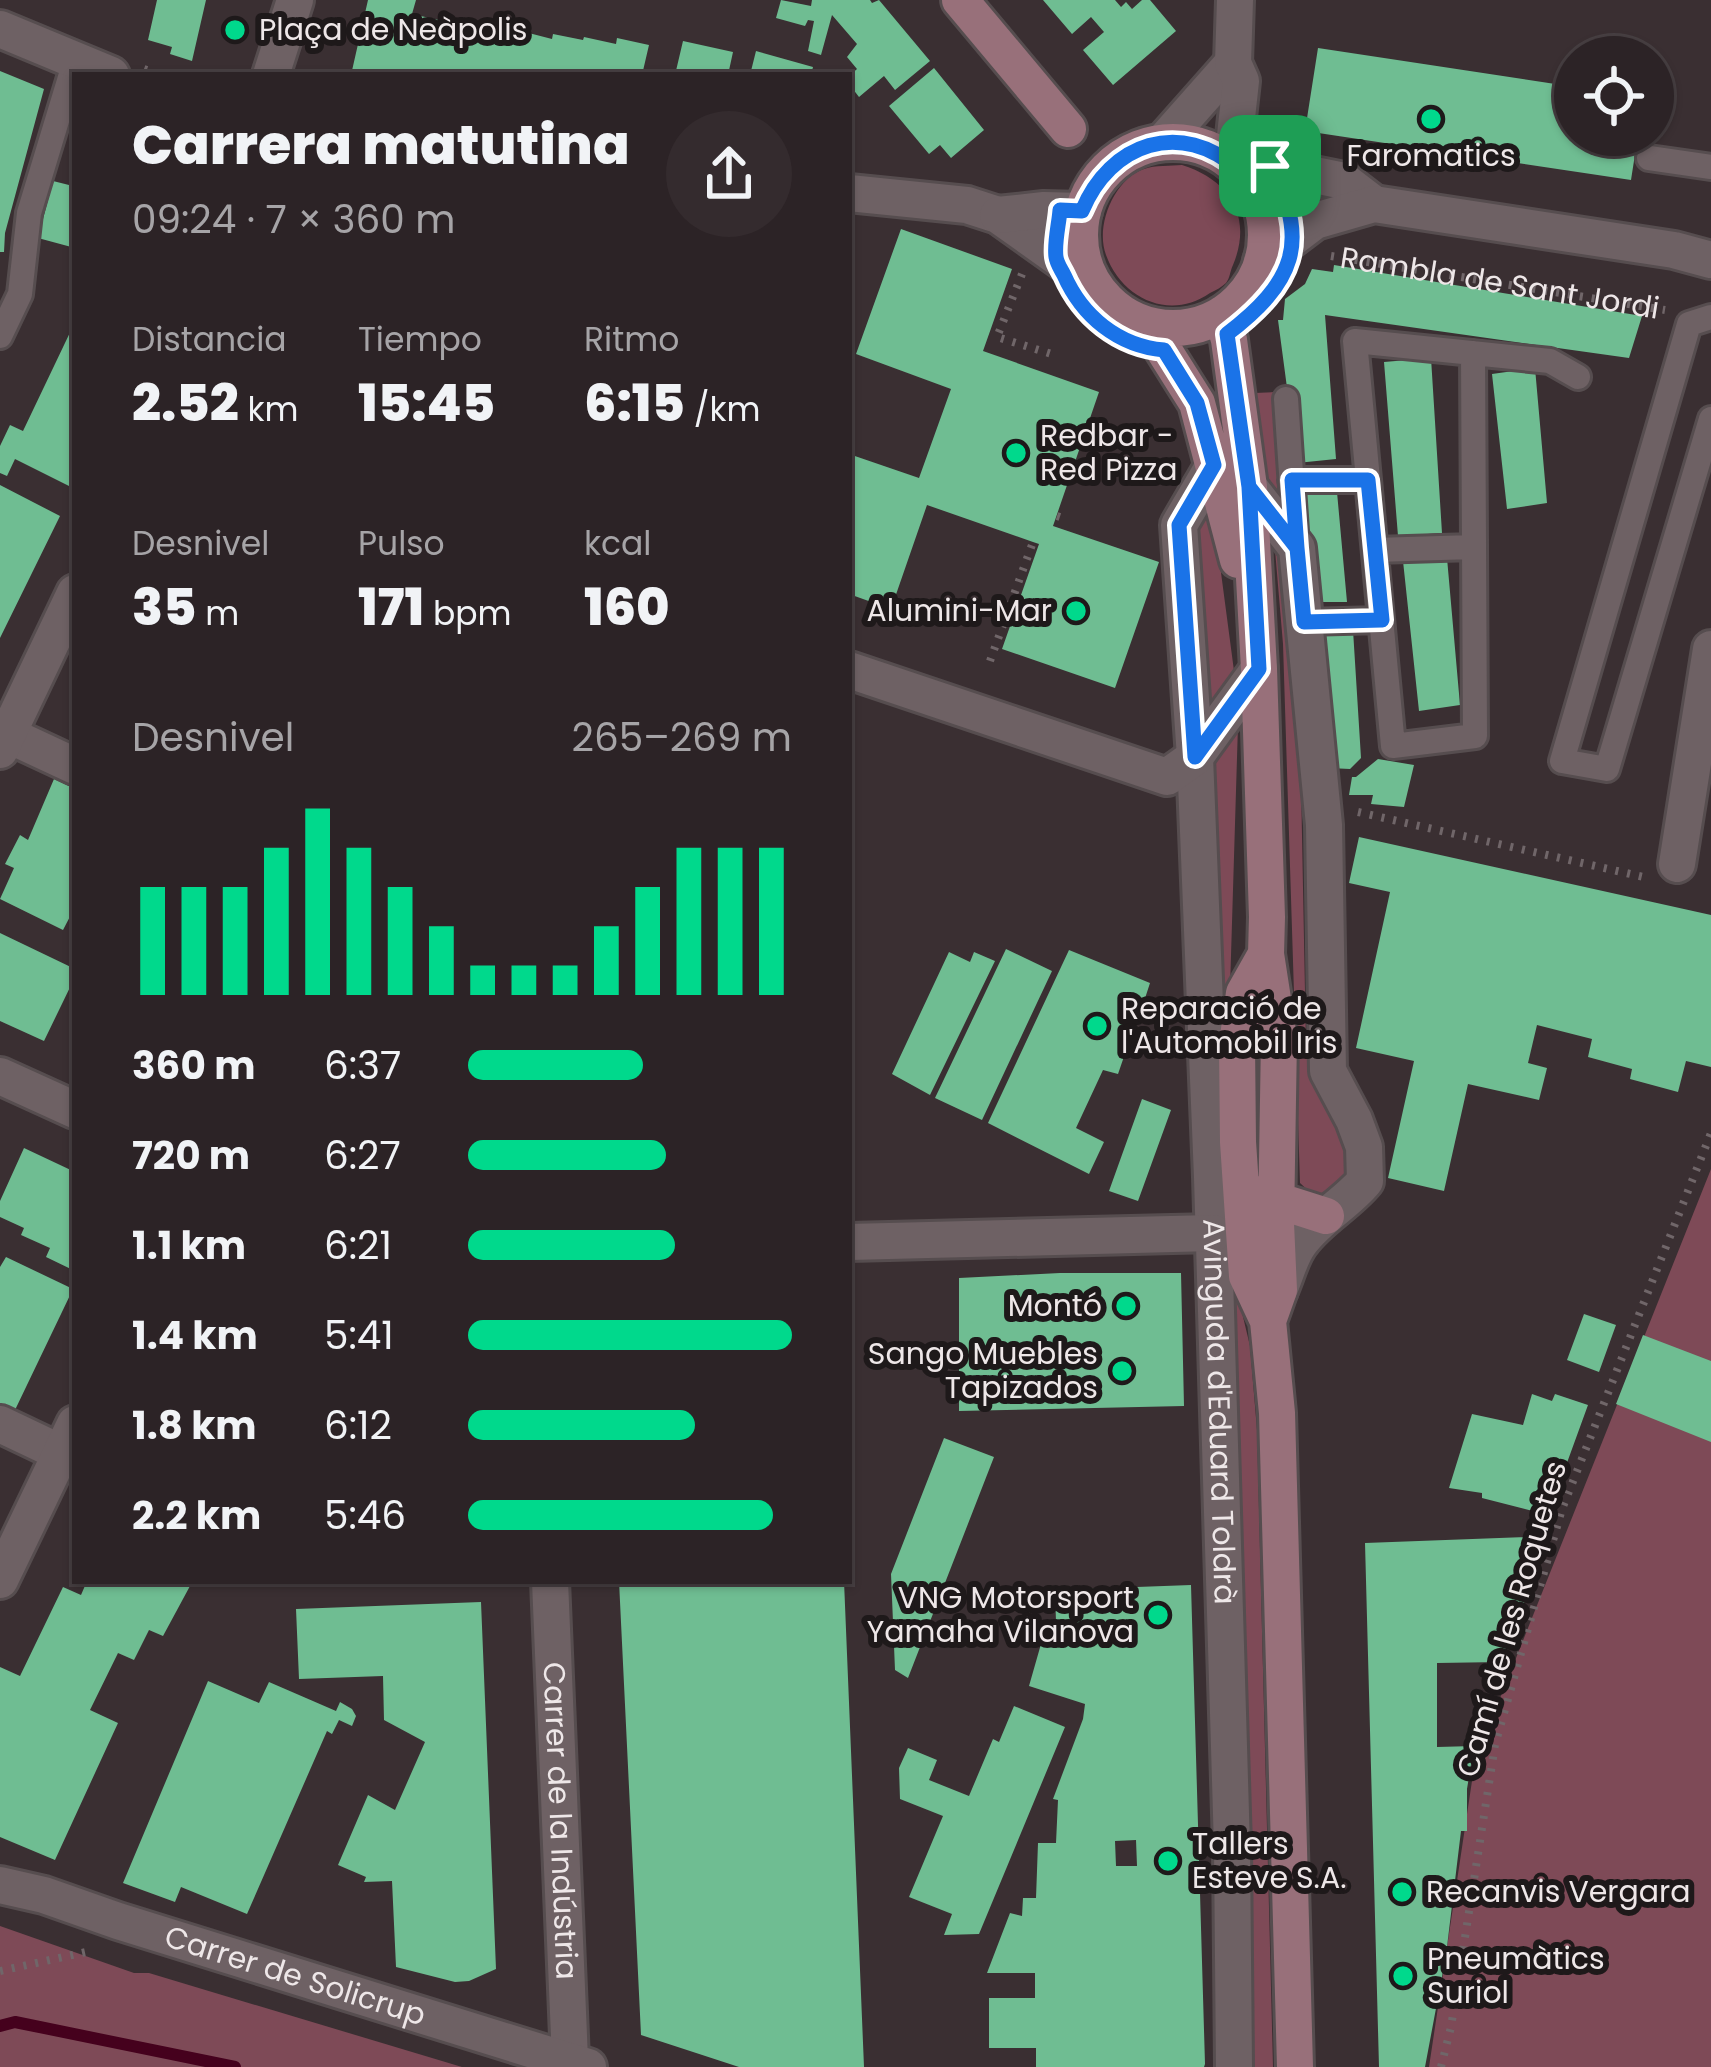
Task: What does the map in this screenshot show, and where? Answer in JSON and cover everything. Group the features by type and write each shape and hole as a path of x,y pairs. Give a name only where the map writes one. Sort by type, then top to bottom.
{"street":[{"path":"272,72 295,0"},
{"path":"961,0 1068,129 1069,150 1087,200"},
{"path":"1235,0 1233,63 1241,81 1236,166"},
{"path":"0,29 103,72"},
{"path":"1068,129 1151,146 1199,146 1236,166 1254,189 1266,236 1281,254 1222,314 1186,327 1166,328 1126,316 1092,282 1082,260 1079,236 1087,200 1104,172 1120,158 1151,146 1233,63"},
{"name":"Rambla de Sant Jordi","path":"1236,166 1270,166 1344,182 1374,204"},
{"path":"852,194 967,206 998,215 1092,282"},
{"path":"998,215 1087,200"},
{"name":"Rambla de Sant Jordi","path":"1281,254 1315,221 1374,204 1674,250 1711,260"},
{"name":"Rambla de Sant Jordi","path":"1674,250 1711,243"},
{"name":"Avinguda d'Eduard Toldrà","path":"1222,314 1249,487 1266,954 1280,1038 1274,1305 1294,2067"},
{"name":"Avinguda d'Eduard Toldrà","path":"1148,325 1197,403 1231,539 1254,605"},
{"name":"Avinguda d'Eduard Toldrà","path":"1214,465 1179,525 1195,757 1213,1233 1234,2067"},
{"path":"1249,487 1297,548 1322,803 1328,1071 1364,1147 1365,1181 1298,1246 1274,1305"},
{"path":"72,599 2,738 72,765"},
{"path":"1663,871 1711,649"},
{"path":"852,671 1167,777 1195,757 1259,669"},
{"name":"Avinguda d'Eduard Toldrà","path":"1266,954 1244,993 1237,1043 1238,1142 1246,1276 1274,1305"},
{"path":"0,1076 72,1109"},
{"path":"1238,1142 1254,1164 1257,1196 1325,1216"},
{"path":"852,1242 1213,1233"},
{"path":"0,1424 68,1439 0,1580"},
{"name":"Carrer de la Indústria","path":"550,1584 579,2064"},
{"name":"Carrer de Solicrup","path":"0,1885 579,2064"}],"lane":[{"path":"0,336 20,294 28,213 75,61"},
{"path":"1649,158 1711,167"},
{"path":"1711,317 1689,324 1562,761 1607,769 1711,419"},
{"path":"1473,353 1475,736 1393,746 1355,341 1473,353 1550,361 1578,377"},
{"path":"1286,398 1297,548"},
{"path":"1292,480 1368,480"},
{"path":"1375,550 1473,547"},
{"path":"1304,622 1382,620"}],"path":[{"name":"Rambla de Sant Jordi","path":"1281,254 1335,256 1682,313"},
{"path":"1022,274 997,337 1058,356"},
{"path":"990,662 1033,542"},
{"path":"1322,803 1663,871"},
{"name":"Camí de les Roquetes","path":"1441,2067 1496,1745 1562,1509 1711,1133"},
{"path":"0,1971 98,1950"}],"shaded area":[{"path":"1182,165 1225,191 1238,216 1239,248 1223,286 1195,301 1164,305 1135,294 1123,283 1106,255 1103,231 1116,193 1133,174"},
{"path":"1277,392 1286,504 1268,490 1255,393"},
{"path":"1211,497 1236,686 1211,720 1192,530"},
{"path":"1274,538 1292,561 1306,1044 1351,1151 1351,1174 1339,1191 1313,1195 1300,1183 1283,644"},
{"path":"1238,725 1228,1055 1239,1300 1250,1346 1257,1430 1273,2067 1247,2067 1210,757"},
{"path":"1711,1169 1711,2067 1429,2067 1475,1761"},
{"path":"0,1926 134,1973 149,1973 462,2067 0,2067"}],"building":[{"path":"157,0 206,0 192,61 170,54 172,47 148,40"},
{"path":"368,0 416,0 412,14 487,31 519,36 521,31 552,39 553,34 584,37 616,44 617,38 649,45 643,72 352,72"},
{"path":"781,0 811,6 812,0 879,0 930,61 895,90 884,76 859,97 852,88 852,73 857,69 847,57 857,44 832,15 821,55 808,51 814,21 808,20 805,26 776,18"},
{"path":"1043,0 1115,0 1132,9 1150,0 1176,31 1113,85 1083,50 1104,32 1091,17 1072,34"},
{"path":"683,41 733,52 729,72 676,72"},
{"path":"1318,48 1554,84 1554,156 1635,156 1631,180 1305,131"},
{"path":"756,51 813,67 812,72 751,72"},
{"path":"934,68 984,130 951,158 940,145 929,154 889,106"},
{"path":"0,71 44,89 4,252 0,252"},
{"path":"72,174 72,247 38,238 53,181 69,185"},
{"path":"901,229 1012,269 983,351 1099,392 1053,526 1159,562 1115,688 1002,649 1039,544 927,505 891,609 852,595 852,455 919,478 951,389 856,354"},
{"path":"1334,265 1642,316 1629,358 1325,315 1336,459 1297,463 1278,320 1283,320 1285,299 1305,284 1312,269 1333,272"},
{"path":"72,328 72,488 15,459 7,476 0,473 0,446 10,425 23,431"},
{"path":"1431,358 1442,533 1398,536 1384,362"},
{"path":"1535,368 1547,503 1507,509 1492,374"},
{"path":"0,485 60,516 0,638"},
{"path":"1337,492 1347,602 1309,602 1298,496"},
{"path":"1447,558 1460,705 1419,711 1403,561"},
{"path":"1353,630 1361,758 1350,769 1329,768 1318,634"},
{"path":"1378,759 1414,765 1404,807 1371,804 1373,795 1349,795 1352,777"},
{"path":"54,779 72,788 72,913 63,930 0,899 14,868 5,864 20,835 28,840"},
{"path":"1359,837 1711,915 1711,1067 1686,1061 1678,1092 1630,1079 1632,1069 1588,1057 1592,1039 1537,1025 1528,1063 1547,1068 1539,1100 1468,1084 1444,1191 1388,1178 1414,1061 1356,1048 1390,892 1349,883"},
{"path":"0,933 72,968 72,983 44,1041 0,1021"},
{"path":"1006,949 1052,971 982,1120 935,1098"},
{"path":"1069,950 1150,983 1118,1074 1103,1070 1076,1128 1104,1142 1089,1174 988,1123"},
{"path":"949,952 970,962 974,952 995,961 930,1095 892,1074"},
{"path":"1142,1099 1171,1110 1138,1201 1109,1191"},
{"path":"24,1148 72,1171 72,1270 46,1257 50,1248 21,1235 24,1228 0,1217 0,1201"},
{"path":"6,1257 72,1289 15,1410 0,1403 0,1267"},
{"path":"1181,1273 1184,1406 959,1411 959,1278"},
{"path":"1584,1314 1616,1325 1599,1372 1567,1360"},
{"path":"1643,1335 1711,1361 1711,1442 1616,1404"},
{"path":"1532,1394 1552,1401 1555,1394 1588,1405 1548,1515 1482,1498 1482,1493 1449,1488 1472,1414 1523,1425"},
{"path":"944,1438 994,1457 908,1678 895,1670 891,1574"},
{"path":"1550,1536 1501,1662 1437,1663 1437,1747 1474,1746 1467,1831 1461,1831 1446,1955 1425,2067 1379,2067 1365,1543"},
{"path":"86,1584 190,1586 163,1636 149,1630 134,1660 118,1653 90,1710 118,1723 55,1860 0,1837 0,1667 20,1676 63,1587 81,1595"},
{"path":"619,1584 844,1584 864,2067 739,2067 641,2035"},
{"path":"1191,1585 1204,2067 1036,2067 1036,2048 989,2048 989,1998 1035,1998 1035,1973 987,1973 1010,1913 1022,1916 1023,1898 1036,1898 1038,1843 1056,1843 1058,1800 1053,1799 1083,1719 1085,1704 1029,1686 1047,1623 1056,1622 1055,1590","holes":["1136,1840 1137,1866 1116,1866 1115,1841"]},
{"path":"481,1602 496,1969 455,1982 396,1967 392,1881 364,1882 366,1877 338,1865 368,1795 395,1810 425,1742 384,1720 383,1676 299,1679 296,1609"},
{"path":"208,1681 259,1703 269,1682 336,1711 340,1702 356,1716 352,1726 339,1720 332,1734 327,1731 247,1914 181,1887 175,1902 123,1883"},
{"path":"1014,1706 1065,1727 979,1934 944,1935 952,1914 909,1897 943,1816 900,1799 899,1768 908,1748 937,1760 929,1780 969,1796 993,1739 999,1742"}],"waterway":[{"path":"0,2026 15,2022 235,2067"}],"place":[{"name":"Plaça de Neàpolis","path":"235,30"},
{"name":"Faromatics","path":"1431,119"},
{"name":"Redbar - Red Pizza","path":"1016,453"},
{"name":"Alumini-Mar","path":"1076,611"},
{"name":"Reparació de l'Automobil Iris","path":"1097,1026"},
{"name":"Montó","path":"1126,1306"},
{"name":"Sango Muebles Tapizados","path":"1122,1371"},
{"name":"VNG Motorsport Yamaha Vilanova","path":"1158,1615"},
{"name":"Tallers Esteve S.A.","path":"1168,1861"},
{"name":"Recanvis Vergara","path":"1402,1892"},
{"name":"Pneumàtics Suriol","path":"1403,1976"}],"route":[{"path":"1270,166 1239,170 1211,150 1163,142 1120,158 1091,189 1082,211 1060,210 1056,257 1072,293 1103,328 1124,340 1164,350 1197,403 1214,465 1179,525 1195,757 1259,669 1249,487 1297,548 1292,480 1368,480 1382,620 1304,622 1297,548 1249,487 1227,334 1276,290 1288,263 1294,237 1289,208 1270,166"}]}
